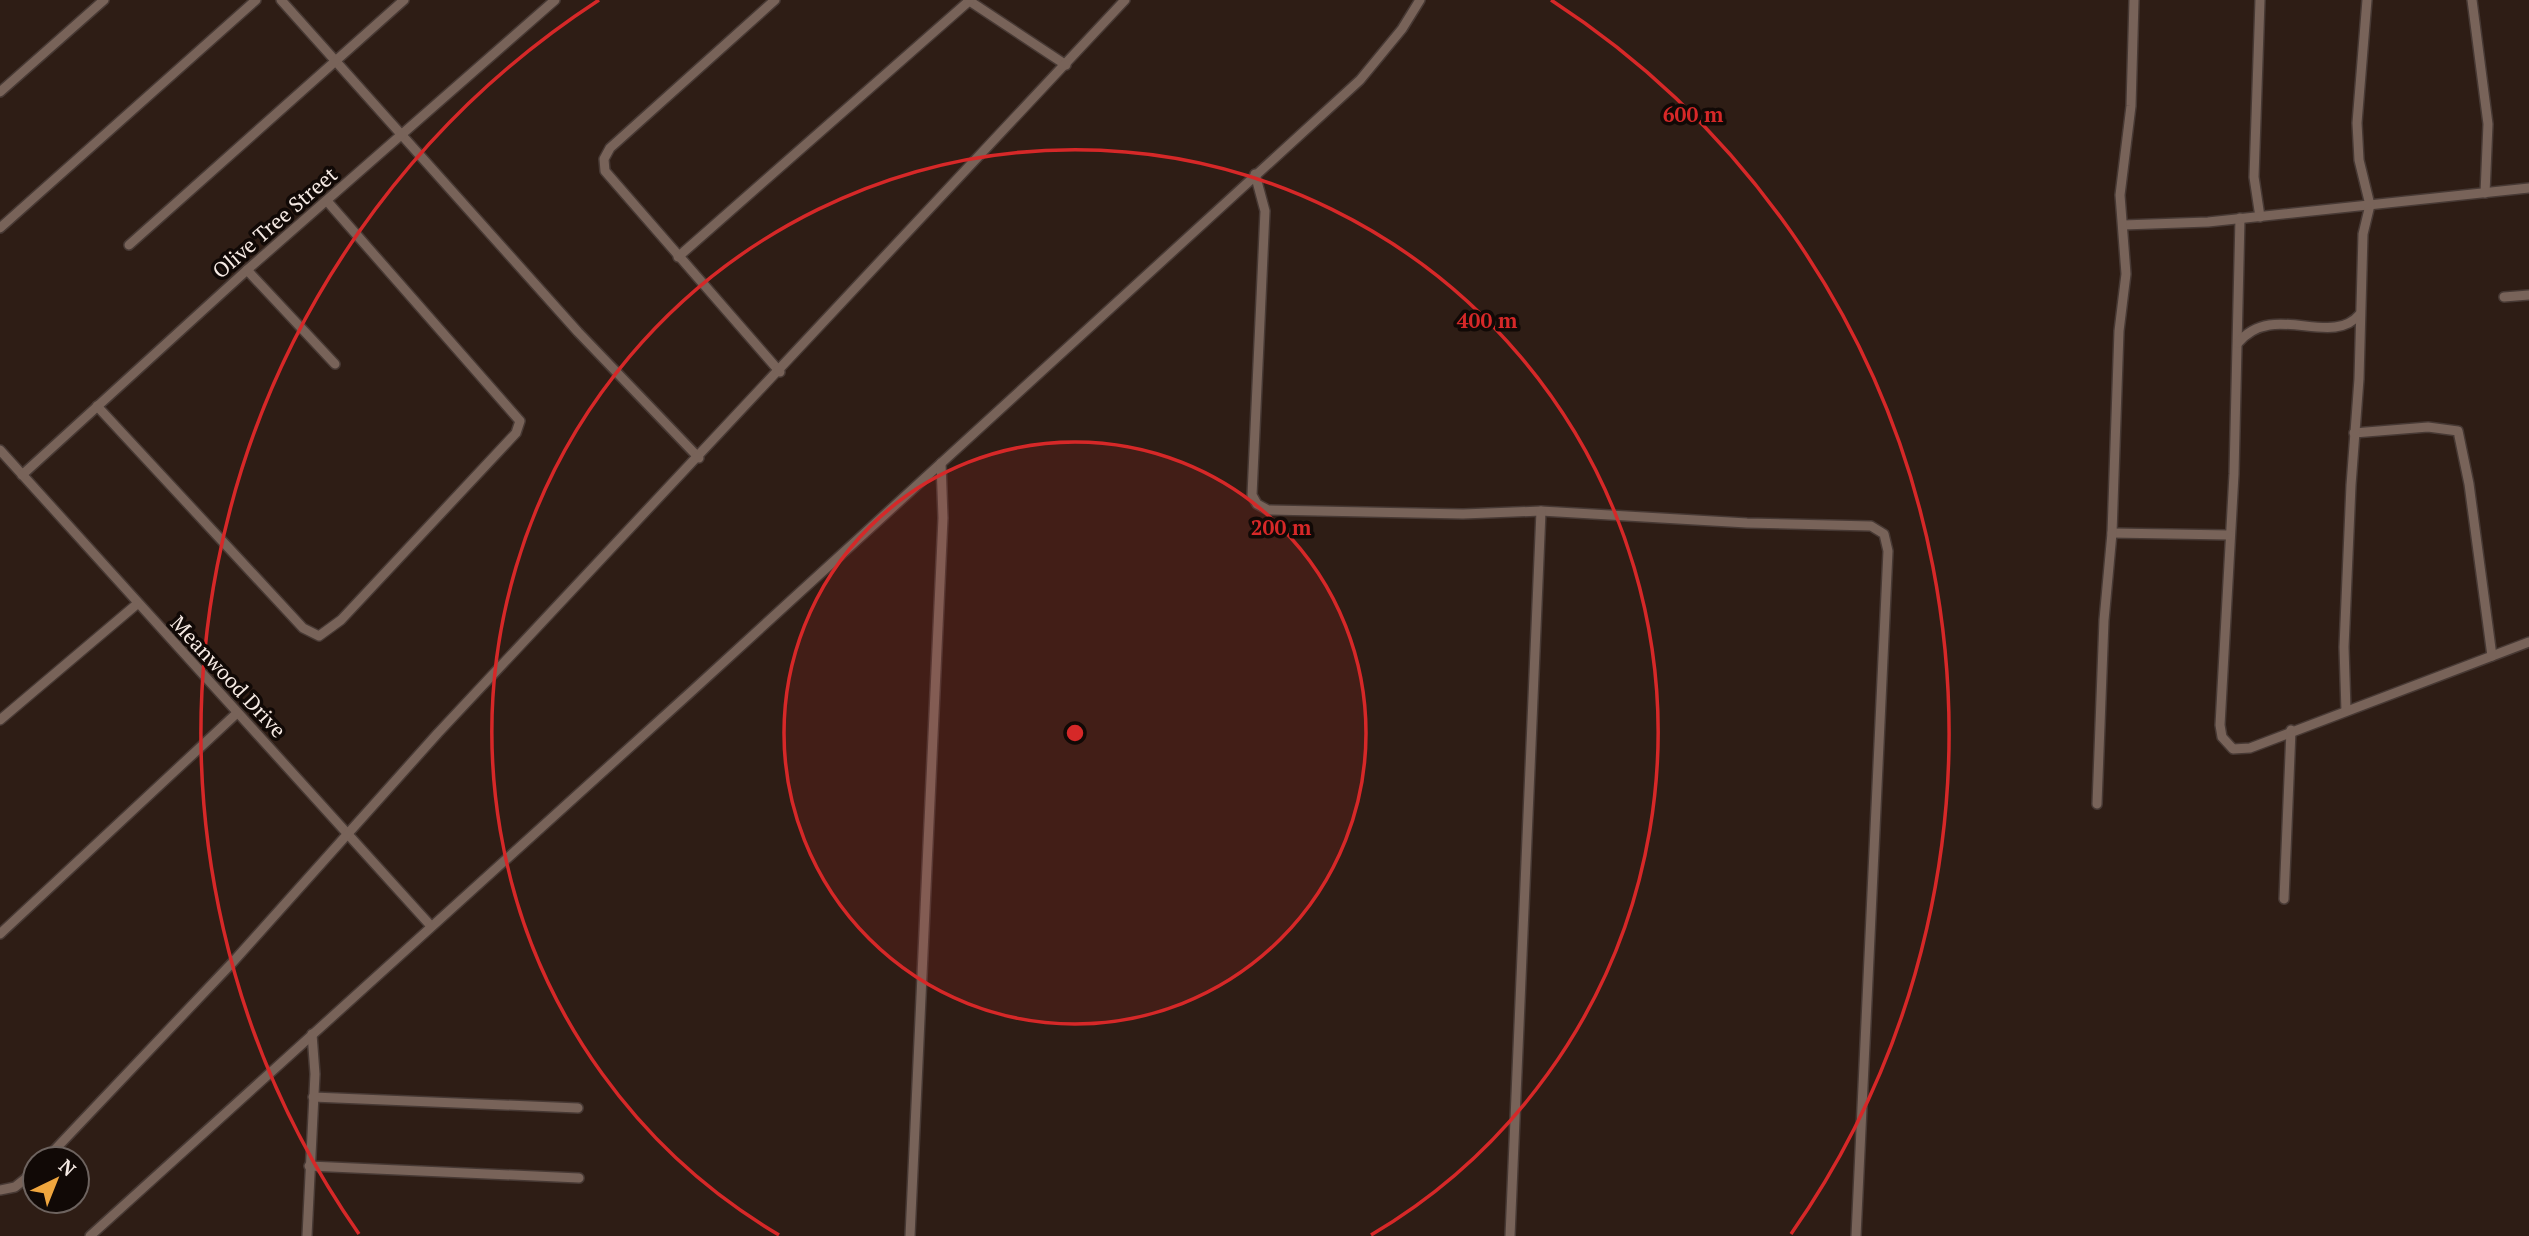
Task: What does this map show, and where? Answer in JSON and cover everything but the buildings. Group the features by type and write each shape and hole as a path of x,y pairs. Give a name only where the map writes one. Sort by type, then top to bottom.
{"street":[{"path":"0,92 104,0"},
{"path":"0,228 256,0"},
{"path":"281,0 578,332 699,458"},
{"path":"129,245 404,0"},
{"name":"Olive Tree Street","path":"22,475 247,270 555,0"},
{"path":"775,0 610,148 604,159 604,171 780,372"},
{"path":"59,1145 232,962 347,832 1125,0"},
{"path":"90,1236 1360,80 1402,29 1420,0"},
{"path":"2097,804 2104,620 2112,533 2119,331 2126,274 2120,195 2131,106 2134,0"},
{"path":"2260,0 2254,177 2260,217"},
{"path":"2346,711 2344,647 2363,234 2370,205 2360,160 2357,123 2367,0"},
{"path":"2472,0 2488,124 2485,193"},
{"path":"678,257 969,1 1066,65"},
{"path":"1255,174 1265,211 1252,495 1257,504 1268,510 1463,514 1541,511 1720,522 1871,526 1887,540 1856,1236"},
{"path":"2123,225 2163,225 2260,217 2529,188"},
{"path":"97,406 303,628 319,636 341,620 516,433 520,421 327,201"},
{"path":"2240,218 2238,343 2220,725 2222,737 2233,748 2242,749 2529,642"},
{"path":"247,270 335,364"},
{"path":"2504,297 2529,295"},
{"path":"2238,343 2250,330 2266,324 2343,327 2354,322 2361,313"},
{"path":"2354,433 2428,427 2458,431 2469,484 2492,656"},
{"name":"Meanwood Drive","path":"0,450 431,926"},
{"path":"910,1236 943,518 941,463"},
{"path":"1510,1236 1541,511"},
{"path":"2112,533 2229,535"},
{"path":"0,720 137,604"},
{"path":"0,934 237,713"},
{"path":"2284,899 2291,730"},
{"path":"307,1236 313,1097 312,1034"},
{"path":"313,1097 578,1108"},
{"path":"309,1166 579,1178"},
{"path":"0,1190 15,1187 21,1182"}]}
